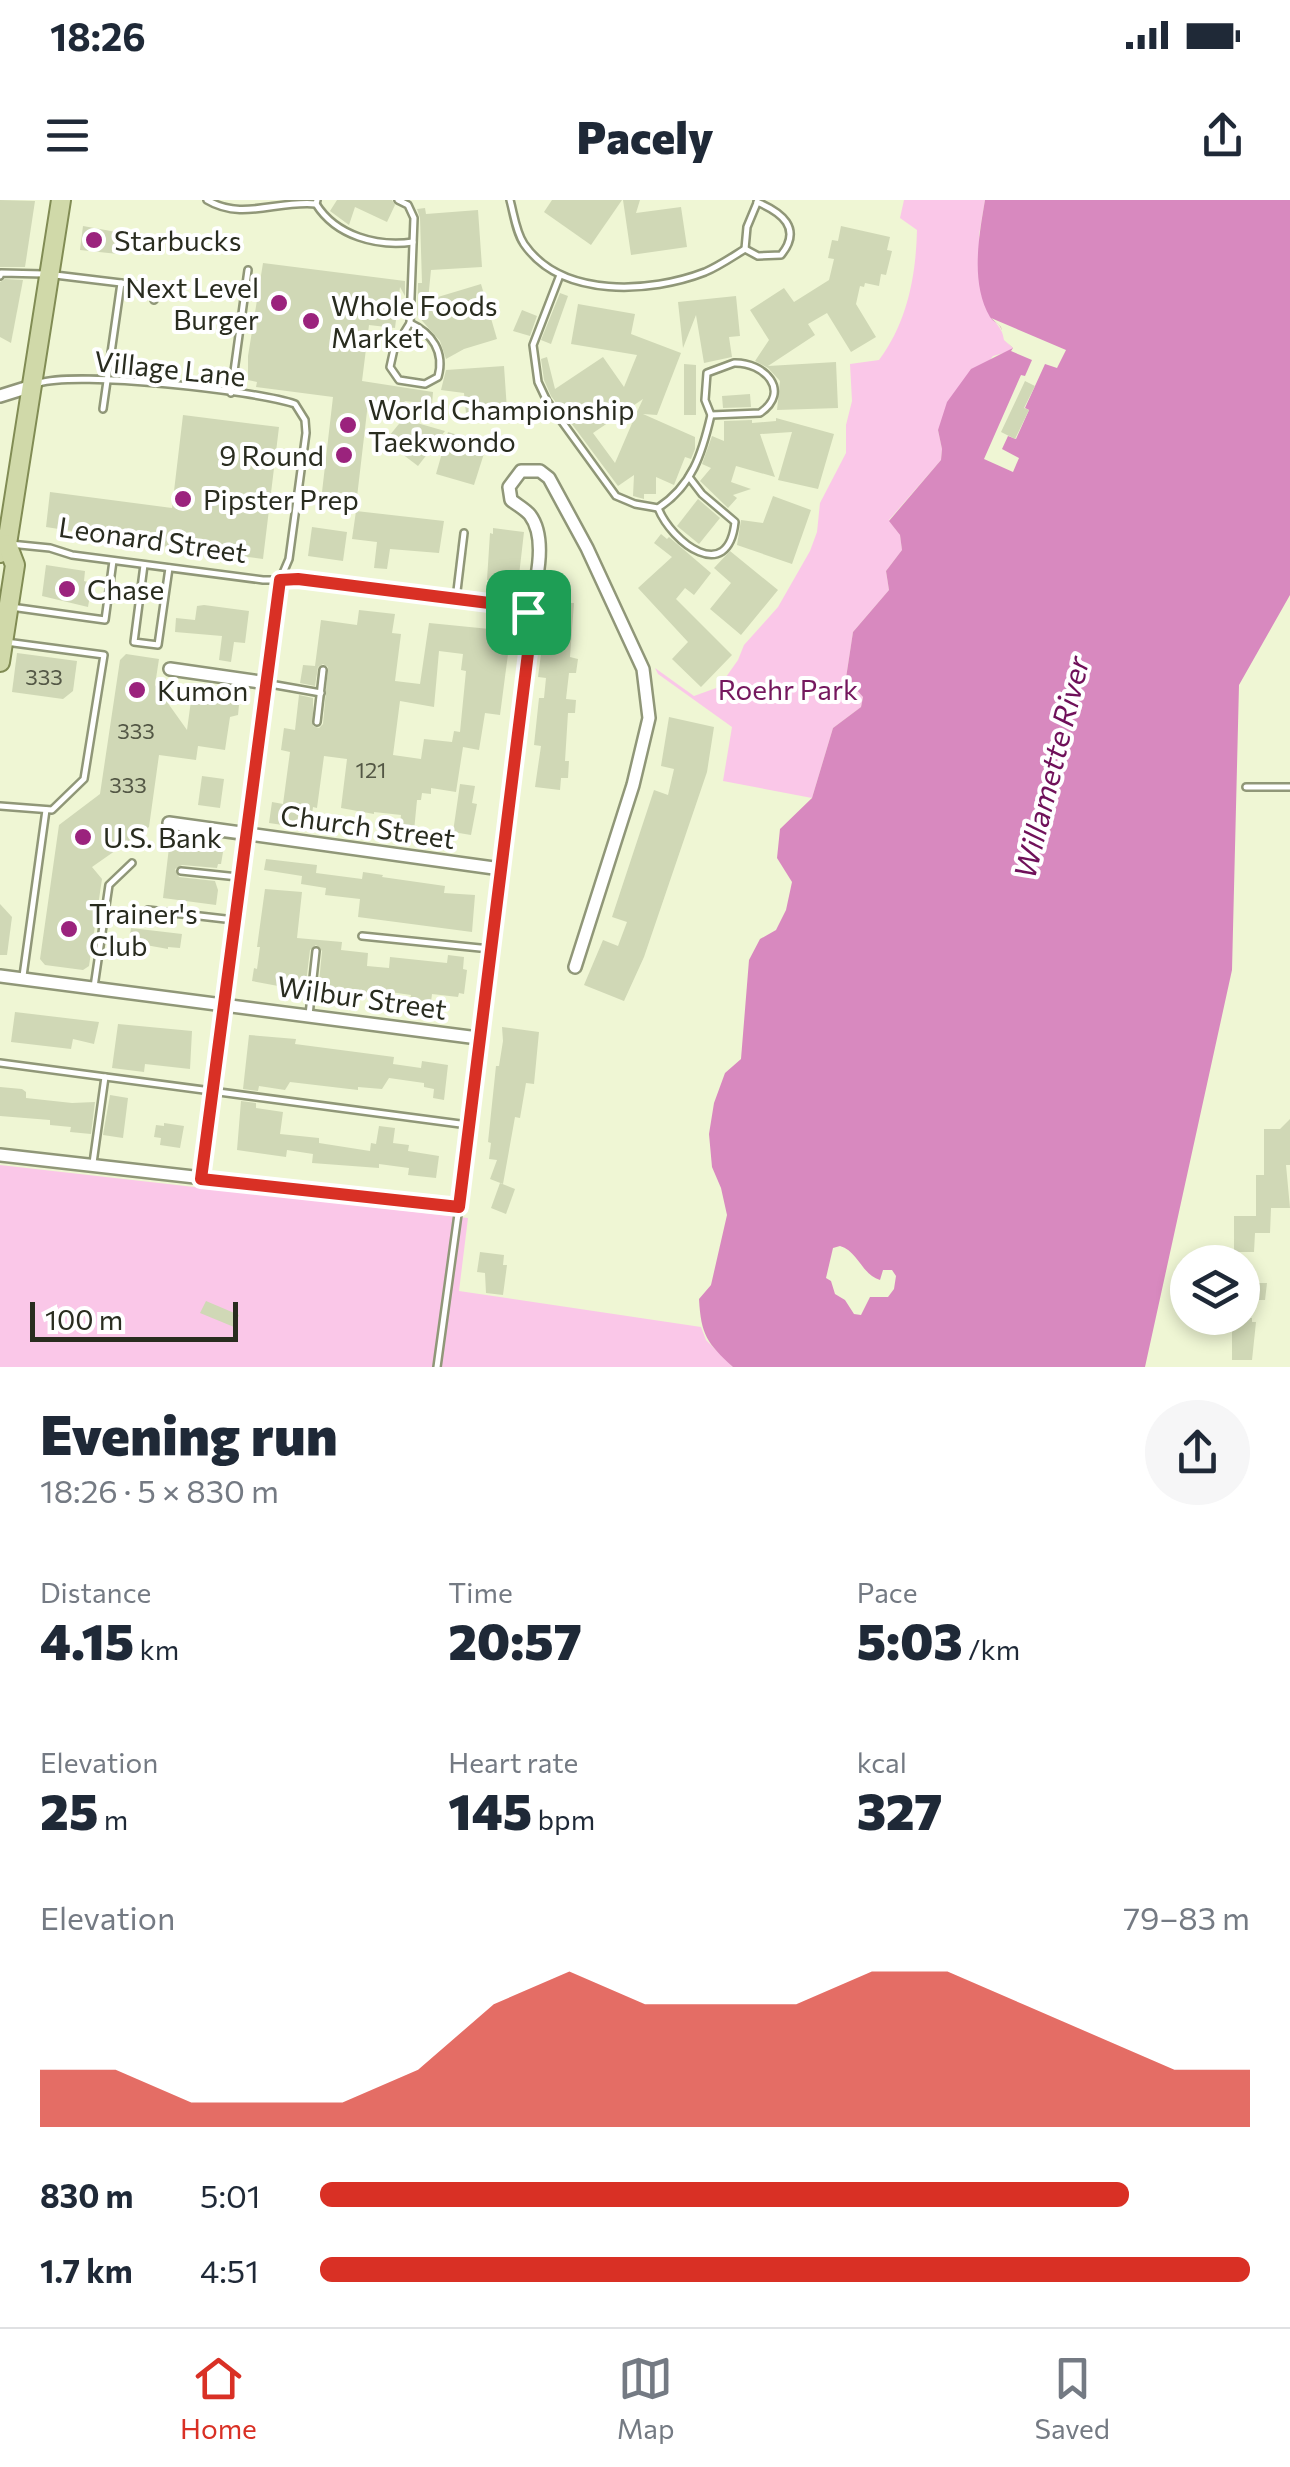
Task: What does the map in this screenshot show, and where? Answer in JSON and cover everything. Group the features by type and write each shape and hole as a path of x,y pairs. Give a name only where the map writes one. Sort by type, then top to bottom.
{"main road":[{"path":"0,662 15,564 4,548 61,200"}],"street":[{"path":"0,396 32,386"},
{"path":"0,1154 459,1207 532,632 528,612 536,572 537,532 528,512 511,500 509,488 514,476 534,470 549,478 616,608 643,669 649,718 634,785 575,967"},
{"path":"201,1179 280,580"},
{"name":"Leonard Street","path":"280,580 513,606 528,612"},
{"path":"170,669 266,683"},
{"name":"Church Street","path":"169,823 501,869"},
{"name":"Wilbur Street","path":"0,976 478,1038"}],"lane":[{"path":"207,200 229,211 316,202 334,228 392,245 415,242"},
{"path":"398,200 408,206 414,218 415,242 410,324 394,349 390,366 399,380 426,384 438,376 440,356 430,336 410,324"},
{"path":"510,200 525,246 560,275 598,284 654,286 706,272 745,249"},
{"path":"757,201 780,212 789,228 788,246 781,255 769,258 745,249 757,201"},
{"path":"231,393 248,270"},
{"path":"0,276 49,274 156,288 154,300"},
{"path":"560,275 533,345 542,392 616,496 658,508 678,495 705,440 711,415 704,385 708,373 749,363 768,374 773,394 768,408 748,415 711,415"},
{"path":"102,409 120,283"},
{"name":"Village Lane","path":"32,386 57,378 106,380 286,401 301,411 306,433 289,560 280,580"},
{"path":"658,508 673,533 701,553 722,553 732,539 735,522 702,494 689,477"},
{"path":"456,599 464,533"},
{"name":"Leonard Street","path":"4,548 280,580"},
{"path":"8,606 105,620 113,561"},
{"path":"144,564 134,642 158,645 169,568"},
{"path":"0,806 46,810 58,805 84,779 104,655 3,642"},
{"path":"317,722 324,670"},
{"path":"266,683 321,693"},
{"path":"1246,787 1290,786"},
{"path":"22,978 46,810"},
{"path":"94,988 110,885 132,863"},
{"path":"182,871 242,877"},
{"path":"148,910 236,920"},
{"path":"362,936 490,949"},
{"path":"309,1015 316,950"},
{"path":"0,1063 470,1125"},
{"path":"93,1166 105,1077"},
{"path":"438,1367 459,1207"}],"green space":[{"name":"Roehr Park","path":"904,200 985,200 979,235 991,318 1013,348 993,356 938,430 941,460 889,520 900,535 902,550 886,571 889,590 853,632 846,678 863,697 861,707 833,728 812,798 723,781 732,727 655,668 694,696 719,687 744,645 778,607 810,551 820,503 846,453 846,425 852,401 850,364 879,360 897,331 908,298 917,230 900,218"},
{"path":"0,1165 468,1218 459,1291 701,1327 706,1340 733,1367 0,1367"}],"water":[{"name":"Willamette River","path":"985,200 1290,200 1290,595 1239,685 1232,970 1145,1367 733,1367 707,1337 699,1299 711,1285 727,1215 712,1167 709,1134 714,1103 725,1073 741,1059 749,960 760,939 776,930 786,910 792,882 777,858 780,829 812,798 833,728 861,707 863,697 846,678 853,632 889,590 886,571 902,550 900,535 889,521 941,460 938,430 947,402 971,369 1013,348 984,304 978,259","holes":["840,1246 874,1277 880,1280 883,1270 892,1270 896,1276 888,1297 870,1297 861,1315 854,1314 845,1300 835,1294 826,1278 833,1248"]}],"pier":[{"path":"991,318 1066,350 1057,368 1045,364 1016,439 1008,436 1002,449 1019,458 1013,472 984,459 1021,375 1025,376 1032,360 1011,351 1001,327"}],"building":[{"path":"0,200 35,201 25,267 0,267"},
{"path":"337,200 392,200 395,205 387,222 355,207 349,225 330,211"},
{"path":"552,200 622,200 591,245 544,212"},
{"path":"623,200 640,200 636,213 681,207 687,247 631,255"},
{"path":"425,208 426,214 478,210 482,267 431,270 428,300 481,284 497,339 446,359 440,341 417,315 418,283 422,283 417,209"},
{"name":"Starbucks","path":"83,226 122,233 118,254 80,250"},
{"path":"841,226 890,237 887,250 892,251 886,275 881,274 879,286 860,286 856,304 876,337 851,352 827,313 808,324 815,335 768,366 836,362 838,408 777,410 780,381 755,361 769,340 750,310 784,288 794,302 829,280 834,259 828,258 832,240 838,241"},
{"name":"Whole Foods Market","path":"263,263 405,281 405,296 400,287 395,328 369,325 362,381 433,392 432,404 404,401 415,410 368,403 357,497 322,492 333,397 256,387 257,382 248,380 248,356"},
{"path":"23,280 11,343 0,337 0,282"},
{"path":"560,293 568,296 551,344 541,340"},
{"path":"736,296 740,336 729,337 732,357 704,363 696,315 683,348 678,302"},
{"path":"578,304 635,314 631,334 681,353 657,415 643,414 695,437 691,459 685,457 674,485 656,477 656,494 644,494 644,499 633,496 634,475 618,486 551,396 541,359 547,357 555,389 603,357 624,387 637,355 571,344","holes":["643,399 615,463 593,433"]},
{"path":"522,310 537,316 530,336 513,331"},
{"path":"684,364 696,365 696,415 684,415"},
{"path":"504,366 507,410 466,413 464,393 441,390 446,370"},
{"path":"1025,381 1035,386 1015,439 1001,432"},
{"path":"750,394 751,407 723,408 722,396"},
{"path":"183,415 279,427 263,559 154,545 155,538 124,534 123,539 46,527 50,492 172,508"},
{"path":"776,418 834,434 818,489 778,480 792,432 760,434 775,477 736,466 731,482 751,489 733,495 737,498 728,508 700,481 711,468 702,464 712,436 724,441 724,421 752,423"},
{"path":"403,419 445,431 418,466 385,441"},
{"path":"448,432 487,444 474,485 436,474"},
{"path":"773,496 811,510 792,564 737,545 741,520 763,523"},
{"path":"698,499 720,518 699,544 677,526"},
{"path":"356,511 444,521 439,553 390,549 387,569 374,568 377,542 352,539"},
{"path":"312,527 347,532 343,561 308,556"},
{"path":"493,528 524,532 518,584 487,580"},
{"path":"661,534 711,573 694,595 685,588 676,599 732,655 701,687 672,659 688,642 638,588 672,557 654,543"},
{"path":"730,551 778,590 741,635 710,609 731,583 714,568"},
{"name":"Chase","path":"46,565 85,571 84,581 92,583 88,607 42,596"},
{"path":"555,595 571,597 570,603 574,603 570,657 578,659 576,673 569,673 566,699 576,700 575,713 568,713 568,778 561,778 560,790 535,787 541,746 534,745 539,698 544,698 546,678 538,677 541,654 548,655 551,632 547,632 549,617 544,617 547,600 554,601"},
{"path":"197,606 249,611 245,643 234,642 231,662 219,660 222,636 175,632 176,618 195,620"},
{"path":"359,610 395,614 392,633 401,634 395,681 420,684 429,623 511,631 500,715 485,713 479,750 463,747 456,792 431,788 431,794 422,793 421,800 417,800 414,831 399,830 401,815 341,808 347,759 324,756 310,829 269,823 272,802 283,804 290,752 281,750 284,728 295,730 299,695 313,698 313,726 319,728 323,724 328,667 318,667 315,686 300,683 303,665 315,666 321,620 357,625","holes":["439,651 463,654 461,670 466,671 460,732 454,731 452,742 424,739 421,759 393,755 400,701 434,707"]},
{"path":"17,653 77,661 73,691 63,699 12,692"},
{"path":"126,654 159,659 155,685 187,730 193,686 235,694 238,715 230,717 225,750 198,746 196,760 159,755 149,827 92,867 102,879 89,966 83,970 45,965 40,959 59,825 100,794 120,660"},
{"path":"669,717 714,727 707,772 644,957 624,1001 584,985 603,940 618,946 627,922 612,917 654,790 668,795 674,769 661,766"},
{"path":"202,776 224,779 220,808 198,805"},
{"path":"460,784 475,786 472,803 477,804 471,835 453,832"},
{"path":"170,839 224,846 217,868 182,865 175,869 179,877 215,881 216,905 163,898"},
{"path":"266,859 317,865 316,873 362,879 363,872 445,886 444,893 475,895 472,932 358,917 360,899 325,895 326,888 301,884 302,876 264,870"},
{"path":"265,889 302,892 297,938 342,942 341,950 368,953 367,966 389,968 390,957 447,963 448,955 464,957 464,994 432,994 431,1002 369,989 368,994 318,993 322,951 316,945 310,950 305,991 252,981 254,968 257,969"},
{"path":"0,904 12,917 7,955 0,955"},
{"path":"131,928 182,934 180,948 129,942"},
{"path":"15,1012 99,1022 94,1044 73,1039 71,1049 11,1042"},
{"path":"118,1024 192,1031 190,1069 145,1064 144,1072 112,1068"},
{"path":"502,1027 539,1032 534,1084 526,1083 520,1118 515,1117 503,1184 490,1179 497,1160 489,1159 488,1142"},
{"path":"249,1035 296,1039 295,1044 394,1057 393,1064 421,1068 422,1061 448,1065 444,1100 433,1098 434,1089 424,1087 424,1083 389,1078 382,1089 290,1082 285,1090 259,1086 258,1091 243,1089"},
{"path":"0,1087 22,1089 26,1098 95,1102 91,1134 70,1132 71,1127 50,1125 50,1120 0,1116"},
{"path":"110,1095 128,1098 123,1138 103,1135"},
{"path":"241,1101 283,1112 280,1134 319,1138 319,1143 370,1151 371,1143 376,1144 379,1126 395,1128 393,1143 409,1145 408,1151 439,1156 436,1178 408,1175 409,1168 379,1164 379,1168 312,1163 313,1154 287,1150 286,1157 237,1150"},
{"path":"1290,1119 1290,1165 1286,1165 1290,1208 1271,1208 1270,1233 1255,1233 1254,1245 1234,1245 1234,1216 1256,1216 1256,1175 1264,1175 1264,1129 1280,1129"},
{"path":"156,1125 184,1126 180,1148 160,1145 161,1138 154,1137"},
{"path":"500,1183 515,1189 506,1214 491,1208"},
{"path":"480,1252 504,1255 503,1265 507,1265 503,1295 486,1293 485,1273 477,1272"},
{"path":"1260,1283 1267,1283 1265,1300 1260,1300"},
{"path":"206,1301 239,1315 234,1327 200,1313"},
{"path":"1232,1335 1255,1335 1252,1360 1232,1360"}],"place":[{"name":"Starbucks","path":"94,240"},
{"name":"Next Level Burger","path":"279,303"},
{"name":"Whole Foods Market","path":"311,321"},
{"name":"World Championship Taekwondo","path":"348,425"},
{"name":"9 Round","path":"344,455"},
{"name":"Pipster Prep","path":"183,499"},
{"name":"Chase","path":"67,589"},
{"name":"Kumon","path":"137,690"},
{"name":"U.S. Bank","path":"83,837"},
{"name":"Trainer's Club","path":"69,929"}],"route":[{"path":"280,580 513,606 528,612 532,632 459,1207 201,1179 280,580"}]}
